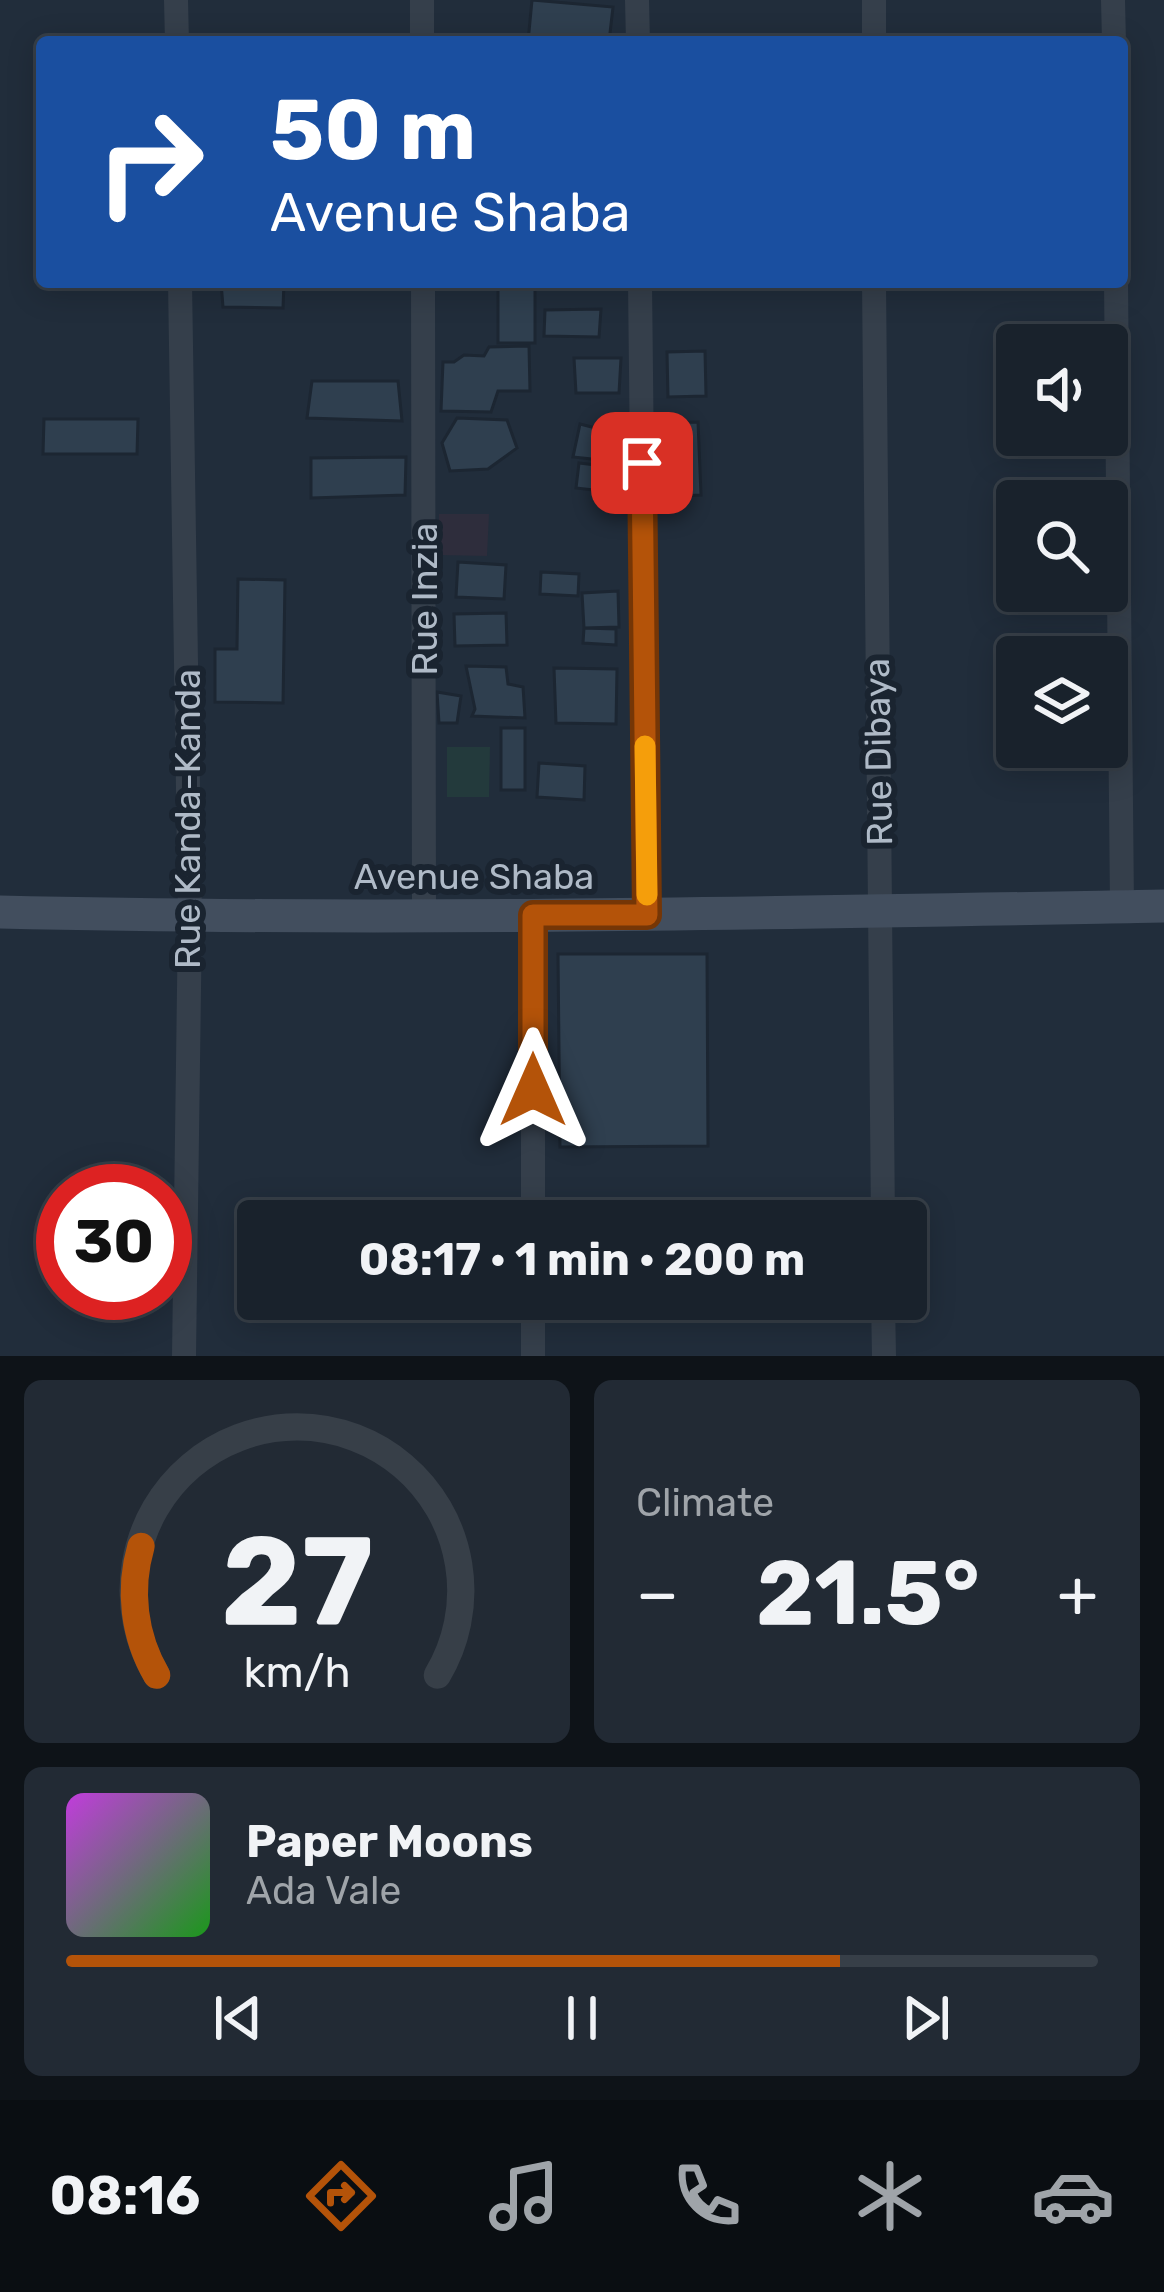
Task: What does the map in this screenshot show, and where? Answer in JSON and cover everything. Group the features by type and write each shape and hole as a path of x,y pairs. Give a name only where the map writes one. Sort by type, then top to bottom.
{"street":[{"path":"176,0 177,36"},
{"path":"422,0 422,36"},
{"path":"637,0 638,36"},
{"path":"874,0 874,36"},
{"path":"1114,0 1114,36"},
{"name":"Rue Kanda-Kanda","path":"180,288 190,916 184,1356"},
{"name":"Rue Inzia","path":"423,288 424,915"},
{"path":"640,288 647,915"},
{"name":"Rue Dibaya","path":"874,288 883,1200"},
{"path":"1116,288 1122,907"},
{"name":"Avenue Shaba","path":"0,912 647,915 1164,906"},
{"path":"533,915 533,1200"},
{"path":"533,1320 533,1356"},
{"path":"883,1320 884,1356"}],"shaded area":[{"path":"439,514 489,514 487,556 439,555"}],"green space":[{"path":"447,747 490,747 489,797 447,797"}],"building":[{"path":"532,0 613,7 610,36 529,36"},
{"path":"221,288 284,288 283,308 223,307"},
{"path":"498,288 535,288 535,343 498,343"},
{"path":"601,309 599,337 544,336 545,310"},
{"path":"529,346 530,391 498,391 491,412 441,411 443,362 464,355 484,356 489,347"},
{"path":"705,351 706,396 668,397 667,352"},
{"path":"574,358 621,358 619,393 576,393"},
{"path":"312,381 398,381 402,421 307,418"},
{"path":"457,418 507,420 517,448 488,469 450,471 442,443"},
{"path":"44,419 138,419 137,454 43,454"},
{"path":"698,422 701,495 656,497 653,423"},
{"path":"580,424 619,434 610,461 573,457"},
{"path":"406,457 405,495 311,498 311,458"},
{"path":"579,463 613,467 611,492 576,488"},
{"path":"458,562 506,565 504,599 456,597"},
{"path":"541,572 579,574 578,596 540,594"},
{"path":"238,579 285,580 283,703 215,702 215,649 237,649"},
{"path":"618,591 619,627 584,628 582,593"},
{"path":"506,613 507,645 455,646 454,614"},
{"path":"584,628 616,629 616,645 583,643"},
{"path":"466,666 506,667 508,684 523,687 525,718 472,716 475,709"},
{"path":"554,668 617,669 616,724 556,723"},
{"path":"437,692 461,696 457,723 439,723"},
{"path":"501,728 525,728 525,790 501,790"},
{"path":"539,763 585,766 584,800 537,797"},
{"path":"558,954 707,954 708,1146 560,1147"}],"slow traffic":[{"path":"645,746 647,895"}],"route":[{"path":"533,1090 533,915 647,915 642,463"}]}
